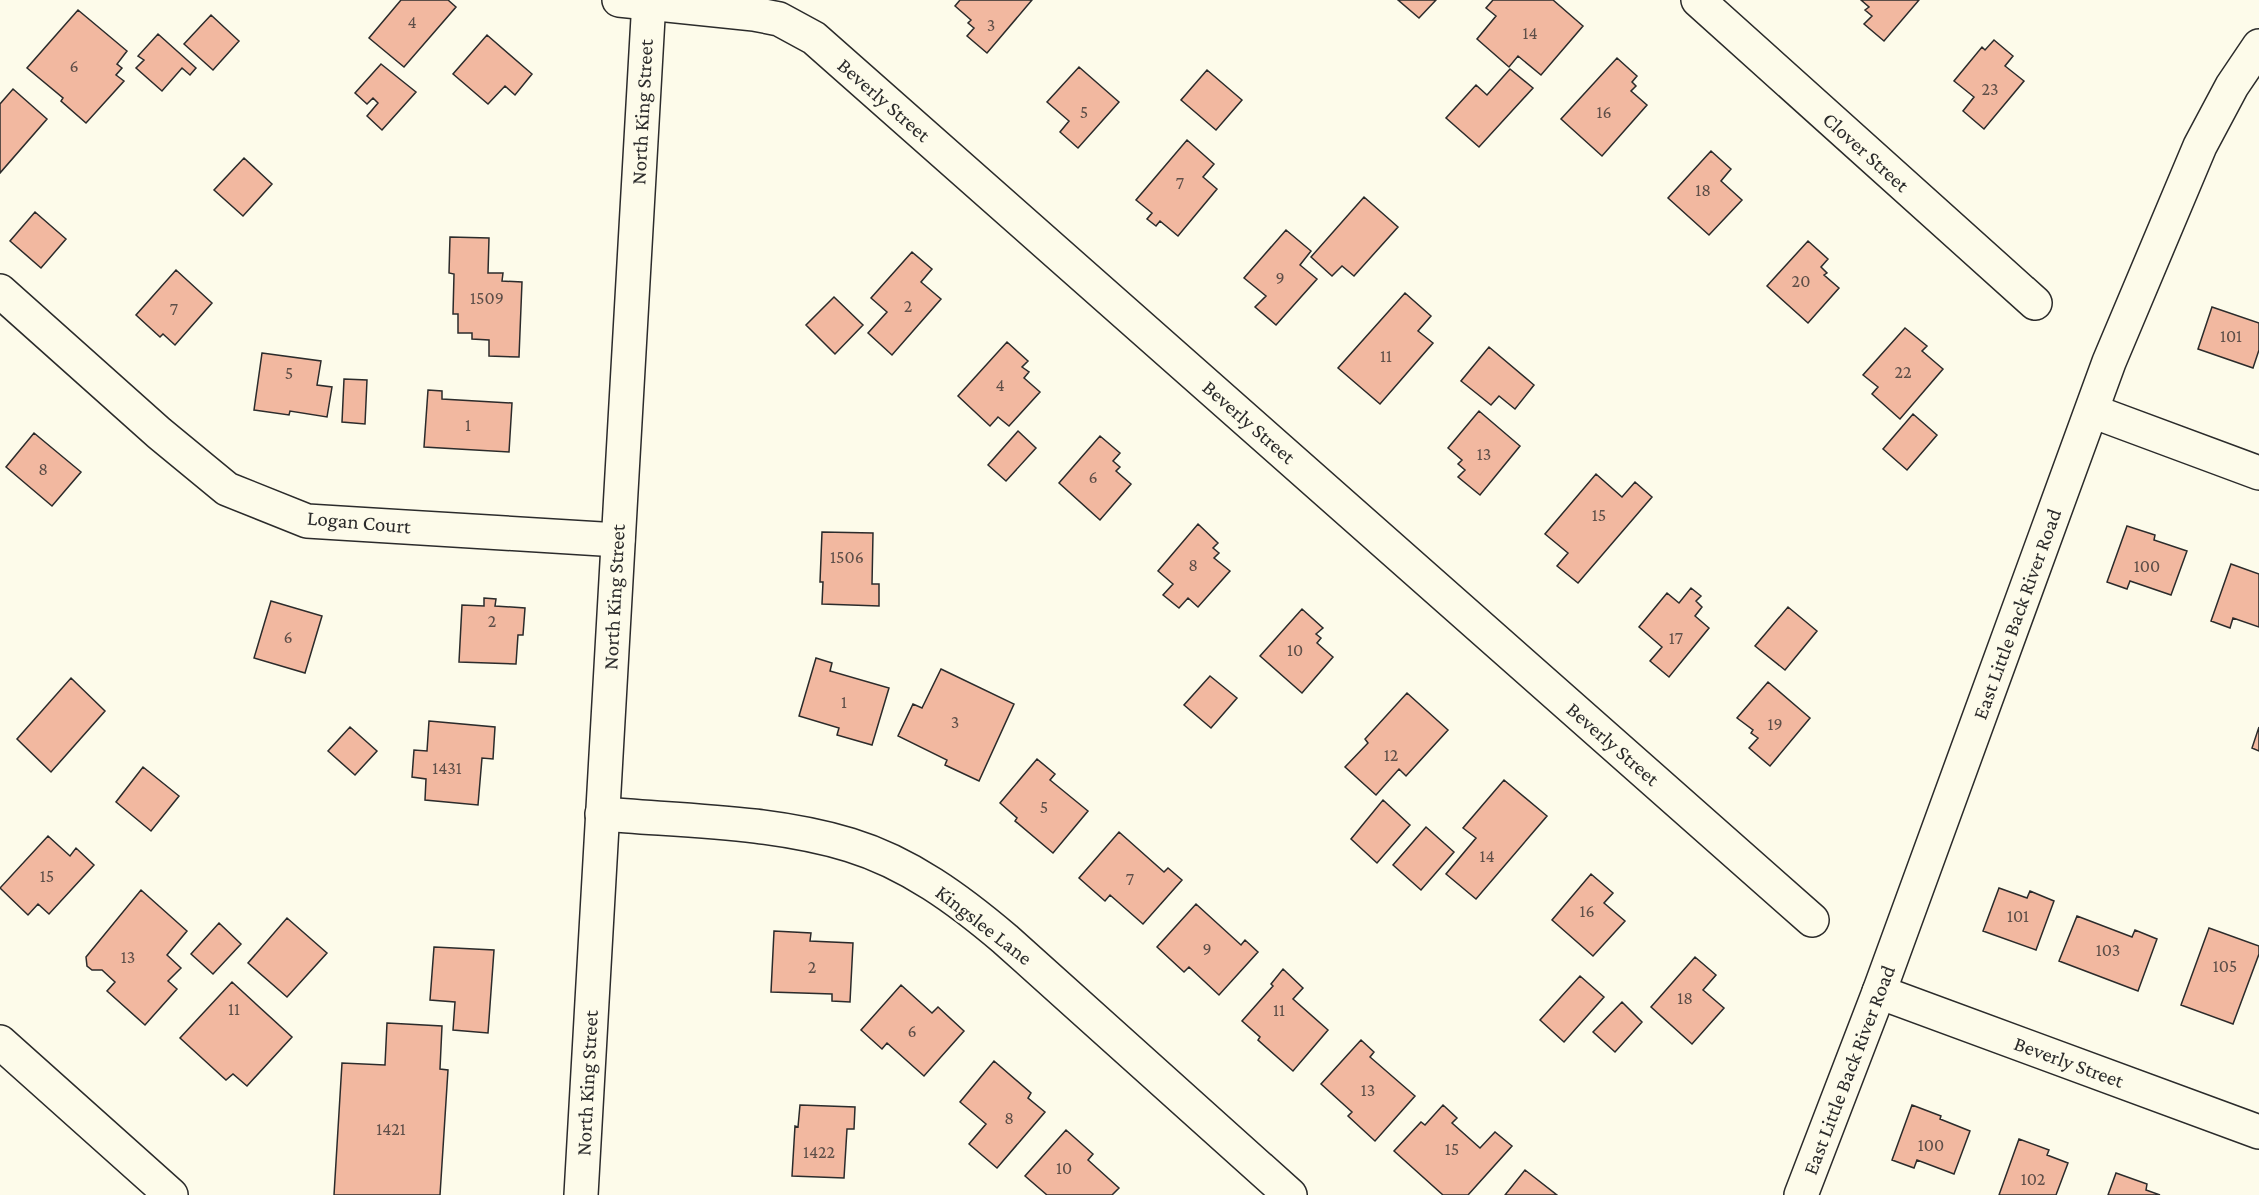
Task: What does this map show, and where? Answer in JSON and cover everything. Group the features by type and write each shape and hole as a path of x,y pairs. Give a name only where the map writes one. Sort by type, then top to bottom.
{"street":[{"name":"Clover Street","path":"1698,0 2035,303"},
{"name":"North King Street","path":"581,1195 618,540 639,1"},
{"name":"Beverly Street","path":"639,1 779,19 814,38 1812,920"},
{"name":"East Little Back River Road","path":"1801,1195 1879,992 2109,362 2200,146 2232,86 2259,46"},
{"name":"Logan Court","path":"0,291 159,433 227,489 307,521 618,540"},
{"path":"2092,411 2259,473"},
{"name":"Kingslee Lane","path":"602,814 797,831 852,846 903,868 957,899 1005,939 1290,1195"},
{"name":"Beverly Street","path":"1879,992 2259,1132"},
{"path":"0,1042 171,1195"}],"building":[{"path":"401,0 448,0 456,7 404,67 369,38"},
{"path":"960,0 1032,0 987,53 967,36 974,28 968,23 971,20 955,6"},
{"path":"1398,0 1436,0 1419,18"},
{"path":"1493,0 1553,0 1583,26 1541,75 1518,56 1509,67 1477,39 1496,16 1486,8"},
{"path":"1861,0 1919,0 1884,41 1864,24 1872,16 1865,10 1869,7"},
{"path":"78,10 127,51 117,64 122,68 116,75 124,81 86,123 61,101 63,98 27,68"},
{"path":"211,15 239,41 213,70 184,44"},
{"path":"158,34 196,68 190,75 182,68 162,91 136,68 144,60 138,56"},
{"path":"487,35 532,74 515,95 505,86 488,104 453,74"},
{"path":"1994,40 2013,56 2005,66 2024,81 1984,129 1963,111 1974,97 1954,81 1982,47 1985,50"},
{"path":"1617,58 1637,76 1632,82 1636,86 1631,91 1647,105 1602,156 1561,119"},
{"path":"381,64 416,92 382,130 367,116 378,103 373,98 367,104 355,93"},
{"path":"1079,67 1119,102 1078,148 1060,132 1069,121 1047,102"},
{"path":"1510,69 1533,88 1479,147 1446,118 1476,85 1487,95"},
{"path":"1207,70 1242,100 1216,130 1181,100"},
{"path":"13,89 47,119 0,173 0,104"},
{"path":"1187,140 1214,164 1203,177 1217,189 1178,236 1160,221 1156,226 1147,219 1152,213 1136,200"},
{"path":"1711,151 1731,169 1721,181 1742,200 1709,235 1668,198"},
{"path":"244,158 272,184 243,216 214,190"},
{"path":"1364,197 1398,227 1354,276 1342,266 1332,276 1311,257"},
{"path":"35,212 66,239 41,268 10,241"},
{"path":"1286,230 1311,251 1300,265 1317,279 1276,325 1255,307 1266,296 1244,278"},
{"path":"450,237 489,238 488,273 503,273 502,281 522,282 519,357 489,356 489,340 472,339 472,333 458,333 458,314 453,314 454,274 449,273"},
{"path":"1808,241 1828,259 1821,267 1827,273 1824,275 1839,288 1808,323 1767,286"},
{"path":"912,252 932,269 921,282 941,299 892,355 868,333 887,312 871,298"},
{"path":"176,270 212,303 175,345 163,334 160,337 136,315"},
{"path":"1405,293 1431,316 1418,331 1433,343 1380,404 1338,368"},
{"path":"834,297 863,325 835,354 806,325"},
{"path":"2212,307 2259,323 2259,350 2253,368 2198,349"},
{"path":"1905,328 1927,346 1922,351 1943,369 1900,419 1872,394 1878,387 1863,375"},
{"path":"1007,342 1028,361 1022,367 1029,372 1024,378 1040,392 1009,426 998,417 990,426 958,396"},
{"path":"1489,347 1534,385 1515,409 1499,396 1491,405 1461,381"},
{"path":"262,353 321,361 317,385 332,387 327,417 290,411 289,415 254,410"},
{"path":"344,379 367,380 365,424 342,422"},
{"path":"428,390 442,391 442,399 512,403 509,452 424,447"},
{"path":"1479,411 1520,446 1480,495 1458,477 1465,470 1458,464 1462,460 1448,448"},
{"path":"1913,414 1937,435 1907,470 1883,449"},
{"path":"1018,431 1036,448 1006,481 988,465"},
{"path":"34,433 81,472 52,506 6,467"},
{"path":"1100,436 1120,453 1113,461 1120,467 1116,471 1131,484 1100,520 1059,483"},
{"path":"1596,474 1622,497 1635,482 1652,497 1578,583 1557,566 1568,553 1545,534"},
{"path":"1198,524 1218,543 1213,548 1219,553 1214,558 1230,571 1198,607 1188,598 1179,608 1163,595 1173,584 1158,571"},
{"path":"2127,526 2155,535 2154,540 2187,551 2171,595 2130,581 2127,589 2107,582"},
{"path":"822,532 873,533 872,584 879,584 879,606 822,604 823,582 820,582"},
{"path":"2231,564 2259,574 2259,627 2233,618 2230,628 2211,621"},
{"path":"1691,588 1701,596 1696,601 1702,607 1695,616 1709,628 1669,677 1650,661 1662,647 1639,627 1667,593 1679,603"},
{"path":"484,598 496,599 495,606 525,608 523,635 518,635 516,664 459,662 462,605 484,606"},
{"path":"271,601 322,616 305,673 254,658"},
{"path":"1788,607 1817,631 1785,670 1755,646"},
{"path":"1302,609 1323,628 1316,634 1321,638 1317,643 1333,657 1302,693 1260,656"},
{"path":"816,658 832,663 830,671 889,688 872,745 837,735 839,728 799,716"},
{"path":"941,669 1014,704 979,781 945,765 947,760 898,736 913,704 922,708"},
{"path":"1210,676 1237,698 1211,728 1184,705"},
{"path":"71,678 105,711 51,772 17,739"},
{"path":"1768,682 1810,718 1770,766 1749,748 1758,738 1751,733 1753,730 1737,718"},
{"path":"1407,693 1448,730 1406,776 1399,769 1376,795 1345,767 1368,743 1365,739"},
{"path":"429,721 495,727 493,759 482,758 478,805 425,800 426,779 412,777 414,750 427,751"},
{"path":"350,727 377,751 355,775 328,751"},
{"path":"2259,727 2259,751 2252,748"},
{"path":"1037,759 1055,774 1050,780 1088,811 1053,853 1015,821 1017,818 1000,803"},
{"path":"143,767 179,796 151,831 116,802"},
{"path":"1504,780 1547,816 1476,899 1446,874 1476,838 1463,828"},
{"path":"1383,800 1410,825 1377,863 1351,839"},
{"path":"1426,827 1454,852 1421,890 1393,865"},
{"path":"1119,832 1164,872 1168,868 1182,880 1143,924 1110,895 1105,901 1079,878"},
{"path":"48,836 70,856 76,848 94,865 49,914 38,904 28,915 0,888"},
{"path":"1591,874 1613,893 1604,903 1625,921 1593,956 1552,920"},
{"path":"1999,888 2027,898 2030,891 2054,901 2036,950 1983,931"},
{"path":"141,890 187,931 167,955 181,968 168,981 177,989 145,1025 107,991 115,982 102,970 92,970 87,966 86,957"},
{"path":"1196,904 1241,945 1245,940 1258,952 1219,995 1189,967 1184,972 1157,947"},
{"path":"2077,916 2132,937 2135,930 2157,939 2138,991 2059,961"},
{"path":"287,918 327,953 287,997 248,963"},
{"path":"219,923 241,944 213,974 191,954"},
{"path":"2209,928 2259,946 2259,954 2233,1024 2181,1005"},
{"path":"774,931 811,933 810,941 853,943 850,1002 832,1001 832,994 771,992"},
{"path":"434,947 494,950 488,1033 453,1030 455,1002 430,1000"},
{"path":"1695,957 1716,975 1703,990 1724,1008 1692,1044 1651,1007"},
{"path":"1283,969 1303,988 1293,999 1328,1030 1293,1071 1258,1040 1260,1037 1242,1021 1273,986 1271,984"},
{"path":"1580,976 1604,997 1564,1042 1540,1020"},
{"path":"232,982 292,1037 247,1086 233,1074 226,1080 180,1038"},
{"path":"901,985 932,1013 938,1007 964,1031 924,1076 887,1043 882,1049 861,1030"},
{"path":"1622,1002 1642,1022 1615,1052 1593,1032"},
{"path":"387,1023 442,1026 440,1069 448,1070 440,1195 334,1195 342,1063 385,1065"},
{"path":"1361,1040 1374,1052 1370,1057 1415,1096 1375,1141 1348,1116 1352,1112 1321,1084"},
{"path":"994,1061 1031,1093 1028,1098 1045,1112 997,1168 969,1144 986,1124 960,1102"},
{"path":"800,1105 855,1107 854,1129 847,1129 844,1178 792,1176 795,1126 798,1127"},
{"path":"1443,1105 1457,1118 1452,1123 1480,1148 1495,1132 1512,1146 1468,1195 1443,1195 1394,1151 1421,1122 1425,1125"},
{"path":"1912,1105 1941,1116 1940,1119 1970,1131 1954,1174 1917,1160 1914,1168 1892,1160"},
{"path":"1066,1130 1093,1154 1088,1160 1119,1188 1112,1195 1047,1195 1025,1176"},
{"path":"2019,1139 2049,1150 2047,1155 2068,1163 2056,1195 1999,1195"},
{"path":"1525,1170 1557,1195 1505,1195"},
{"path":"2116,1173 2147,1184 2146,1190 2160,1195 2108,1195"}]}
